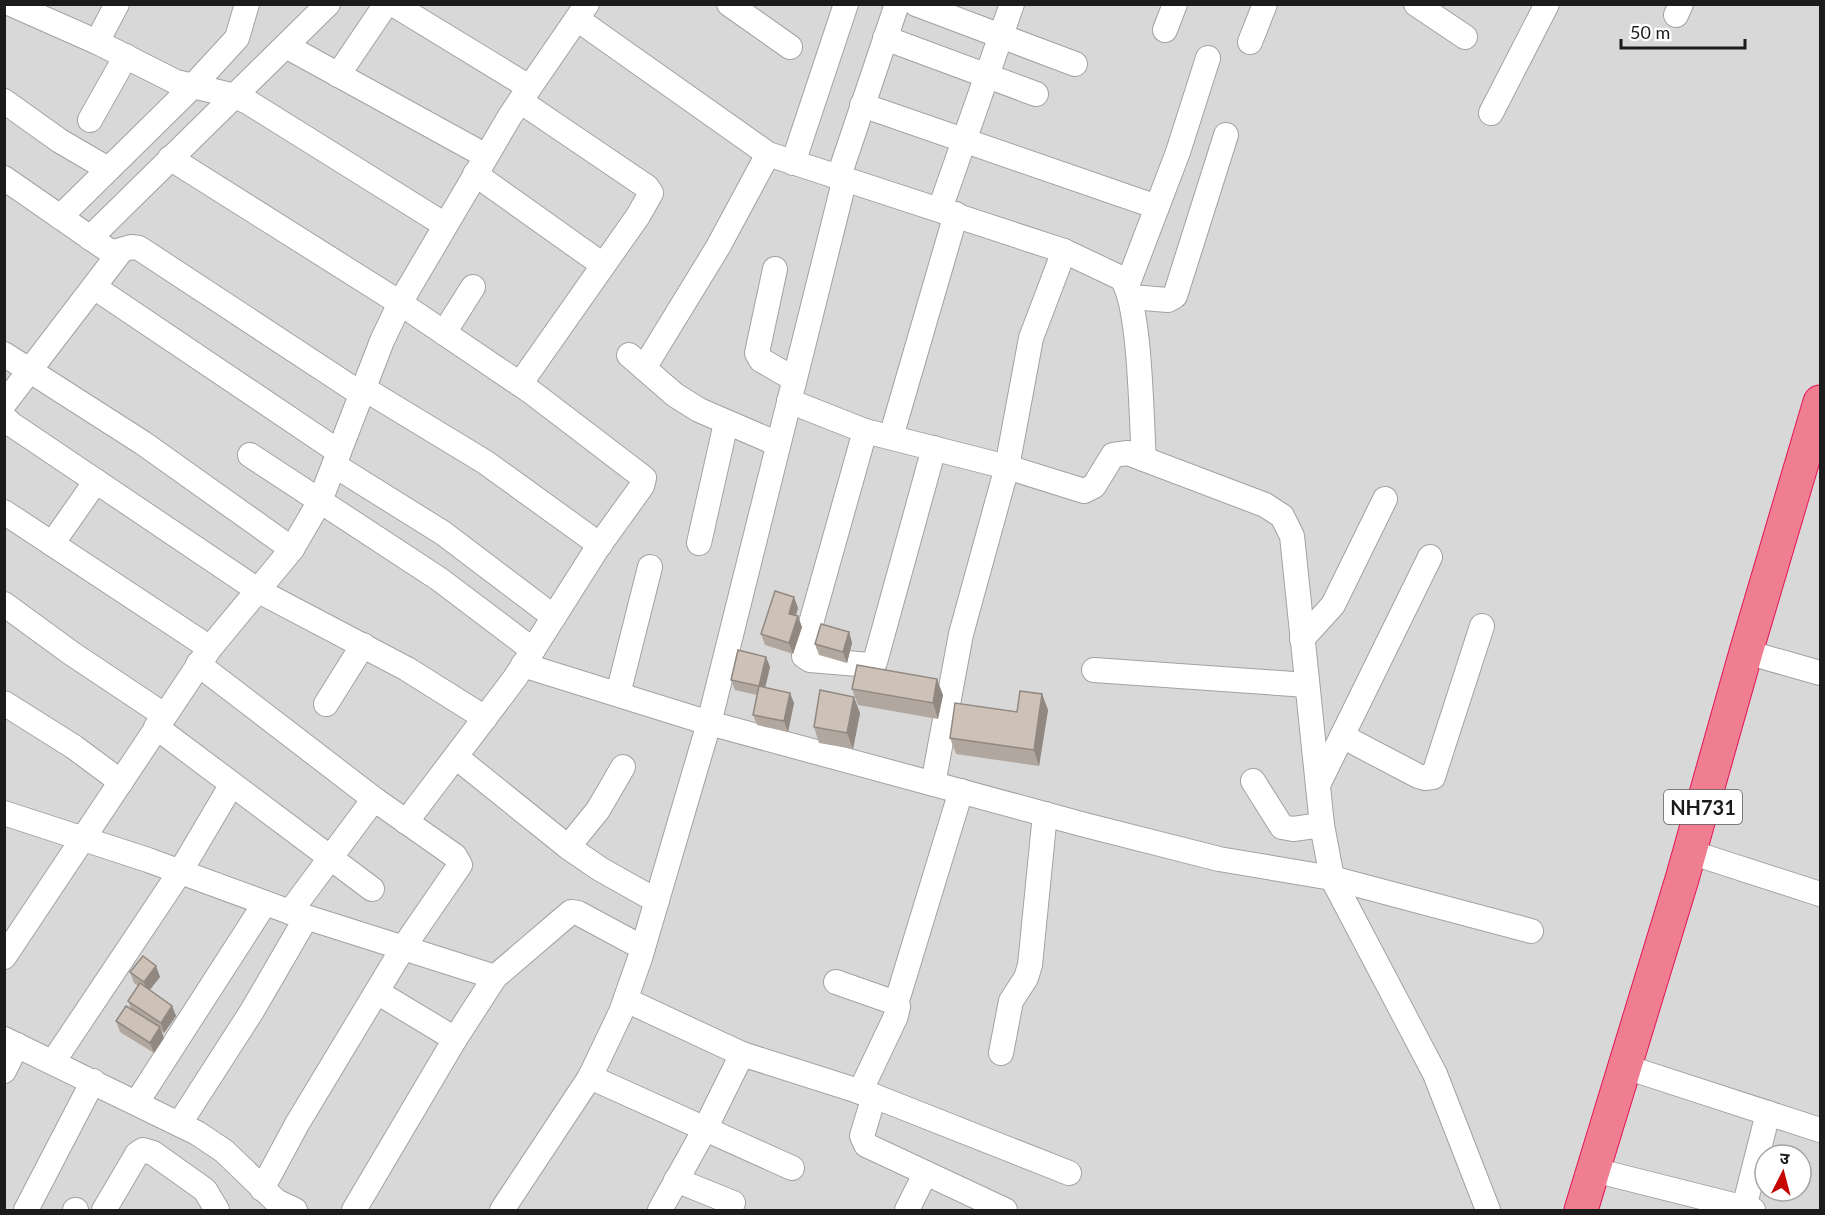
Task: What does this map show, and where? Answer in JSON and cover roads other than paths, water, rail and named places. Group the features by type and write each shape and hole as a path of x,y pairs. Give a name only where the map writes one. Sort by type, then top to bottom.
{"highway":[{"name":"NH731","path":"1581,1210 1690,852 1746,652 1821,402"}],"street":[{"path":"10,4 192,87 235,96 445,225"},
{"path":"97,42 117,4"},
{"path":"60,217 192,87 237,38 247,4"},
{"path":"90,238 328,4"},
{"path":"338,75 386,4"},
{"path":"393,4 525,94 650,190 648,200 520,384"},
{"path":"729,4 790,47"},
{"path":"793,162 846,4"},
{"path":"916,4 1075,64"},
{"path":"891,437 948,212 963,139 1012,4"},
{"path":"1165,30 1175,4"},
{"path":"1250,42 1264,4"},
{"path":"1416,4 1465,36"},
{"path":"1491,113 1547,4"},
{"path":"502,1210 590,1077 626,1000 709,723 792,390 842,177 862,105 897,5"},
{"path":"4,957 85,839 204,656 292,549 320,501 362,391 400,303 480,165 576,11 768,153 1064,251 1110,270 1129,291 1168,300 1175,296 1227,135"},
{"path":"885,38 1036,94"},
{"path":"286,46 338,75 480,165 603,265"},
{"path":"90,120 126,57"},
{"path":"1144,459 1129,291 1208,58"},
{"path":"4,101 60,141 108,169"},
{"path":"862,105 1157,207"},
{"path":"768,153 718,247 636,362 675,395 726,423 778,444"},
{"path":"170,159 400,303 520,384 644,478 642,486 600,545 528,657 406,822"},
{"path":"4,178 111,252 131,247 139,248 362,391 485,462 600,545"},
{"path":"4,404 121,251"},
{"path":"933,784 961,634 1007,467 1035,322 1064,251"},
{"path":"775,268 757,353 761,360 792,390 865,431 1007,467 1087,491 1094,486 1113,455 1128,453 1265,505 1282,516 1292,536 1322,825 1332,878 1435,1074 1488,1210"},
{"path":"94,287 443,533 554,617"},
{"path":"444,333 473,287"},
{"path":"4,354 143,443 292,549"},
{"path":"4,417 11,424 259,591 407,669 485,718"},
{"path":"699,543 726,423"},
{"path":"865,431 804,648 804,656 810,660 870,665 875,662 934,448"},
{"path":"250,454 439,579 528,657 618,694 709,723 1219,860 1332,878 1531,931"},
{"path":"52,544 96,482"},
{"path":"1302,639 1333,605 1385,499"},
{"path":"4,512 52,544 204,656 374,799 455,856 460,864 403,948 297,1124 262,1189"},
{"path":"1318,785 1430,557"},
{"path":"618,694 650,567"},
{"path":"4,604 160,721 232,784 372,889"},
{"path":"1342,736 1419,776 1434,777 1482,626"},
{"path":"327,704 363,645"},
{"path":"1746,652 1821,673"},
{"path":"1094,670 1307,685"},
{"path":"4,703 74,747 121,782"},
{"path":"456,757 568,847 600,869 657,901"},
{"path":"568,847 598,810 623,767"},
{"path":"1253,781 1282,827 1293,829 1322,825"},
{"path":"53,1062 180,872 232,784"},
{"path":"960,791 896,1004 896,1016 867,1094 862,1132 863,1142 925,1174 1005,1210"},
{"path":"180,1123 252,1011 298,915 331,858 374,799"},
{"path":"4,813 85,839 298,915 495,977"},
{"path":"1001,1053 1011,1001 1026,978 1030,965 1045,814"},
{"path":"1690,852 1821,894"},
{"path":"137,1102 265,903"},
{"path":"354,1210 455,1039 495,977 571,912 578,913 643,948"},
{"path":"836,981 896,1004"},
{"path":"377,992 455,1039"},
{"path":"626,1000 742,1053 867,1094 1069,1173"},
{"path":"4,1071 11,1042 180,1123 224,1151 262,1189 295,1210"},
{"path":"660,1210 705,1129 742,1053"},
{"path":"1626,1067 1821,1130"},
{"path":"590,1077 792,1168"},
{"path":"27,1210 93,1081"},
{"path":"1594,1170 1748,1209 1768,1113"},
{"path":"104,1210 137,1154 143,1150 153,1153 205,1190 212,1208"},
{"path":"907,1210 925,1174"},
{"path":"676,1180 733,1203"}]}
